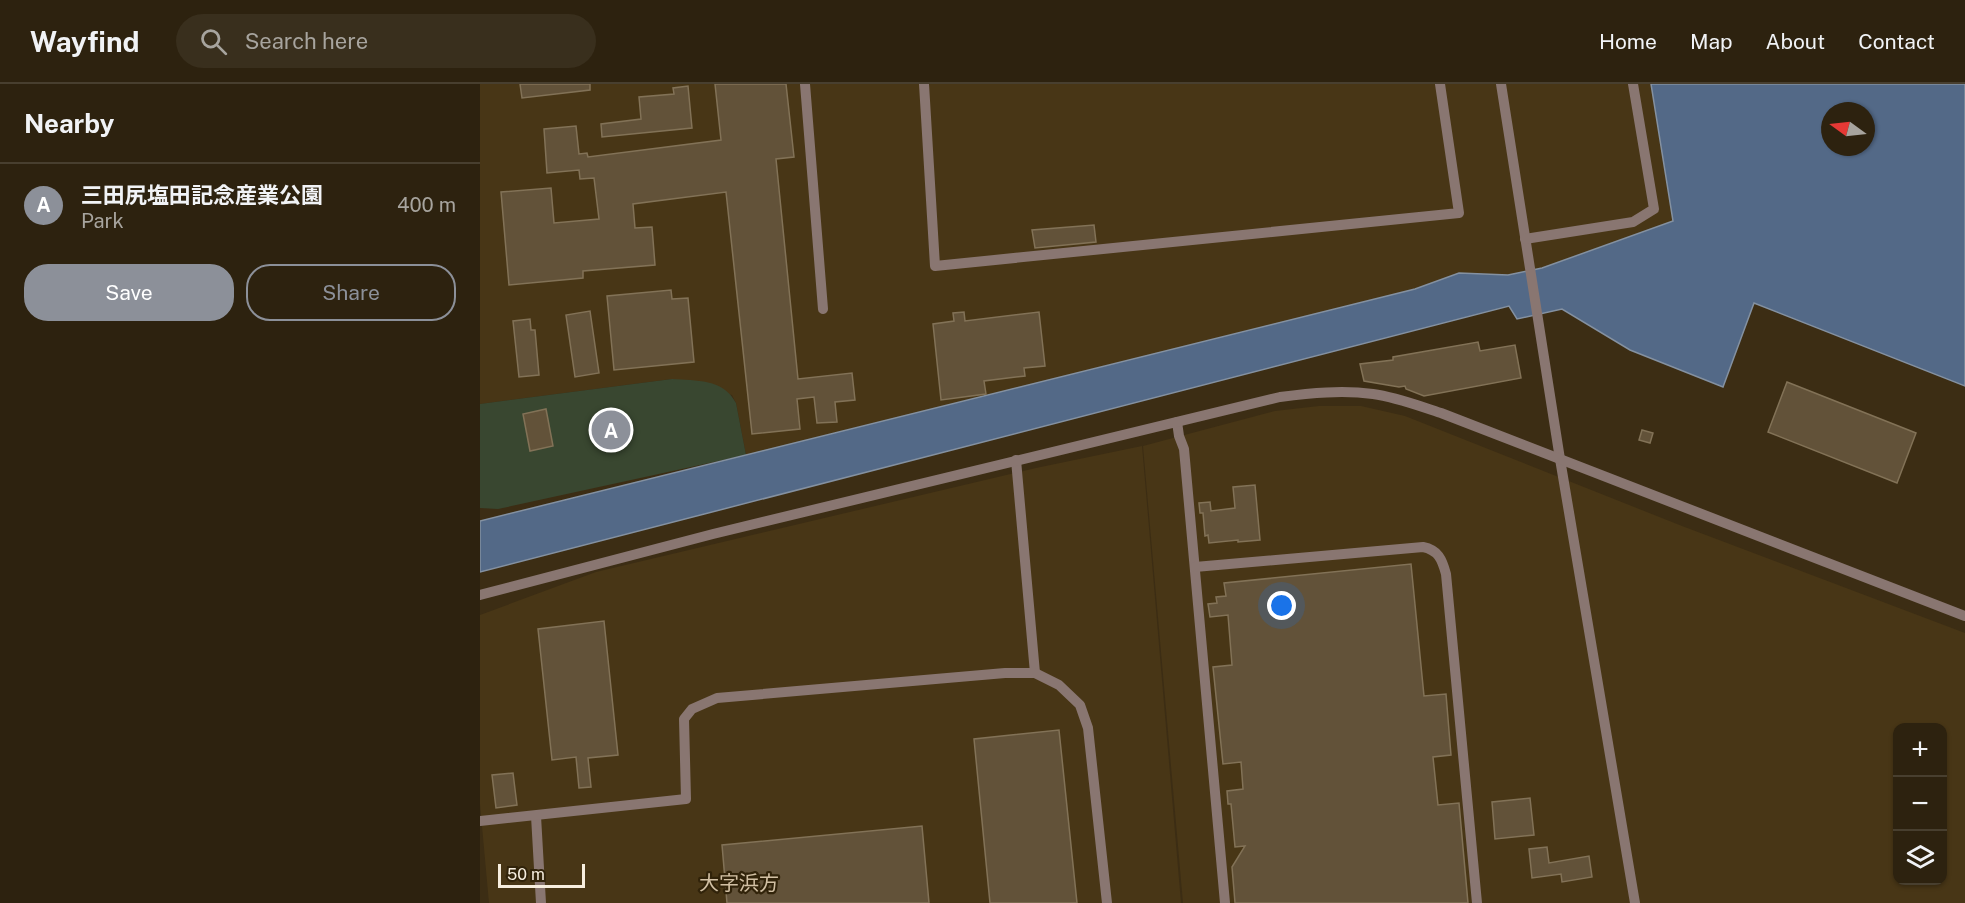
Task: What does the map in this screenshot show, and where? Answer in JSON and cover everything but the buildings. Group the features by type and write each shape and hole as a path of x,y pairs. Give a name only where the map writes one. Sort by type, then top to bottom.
{"street":[{"path":"805,84 823,309"},
{"path":"924,84 935,266 1459,213 1440,84"},
{"path":"1501,84 1560,459 1635,903"},
{"path":"1525,239 1633,222 1654,209 1633,84"},
{"path":"480,595 724,532 1280,397 1344,392 1375,394 1441,413 1965,616"},
{"path":"1177,422 1184,449 1225,903"},
{"path":"1016,460 1035,673"},
{"path":"1195,567 1423,546 1437,552 1446,574 1477,903"},
{"path":"480,821 686,799 684,718 692,709 717,698 1005,673 1035,673 1059,685 1080,705 1088,728 1107,903"},
{"path":"536,816 542,903"}],"shaded area":[{"path":"480,84 1651,84 1673,221 1542,268 1508,275 1459,273 1415,289 746,455 736,403 732,395 672,379 480,404"},
{"path":"1319,406 1361,406 1405,416 1682,526 1965,633 1965,903 1183,903 1143,446 1275,411"},
{"path":"1142,446 1181,903 489,903 480,804 480,615 596,572 1036,468"}],"green space":[{"path":"672,379 708,382 731,395 736,403 746,455 498,509 480,508 480,404"}],"water":[{"path":"1651,84 1965,84 1965,386 1754,303 1723,387 1630,350 1562,309 1517,319 1509,306 480,572 480,521 1415,289 1459,273 1508,275 1542,268 1673,221"}],"place":[{"name":"三田尻塩田記念産業公園","path":"611,430"}],"district":[{"name":"大字浜方","path":"739,883"}]}
